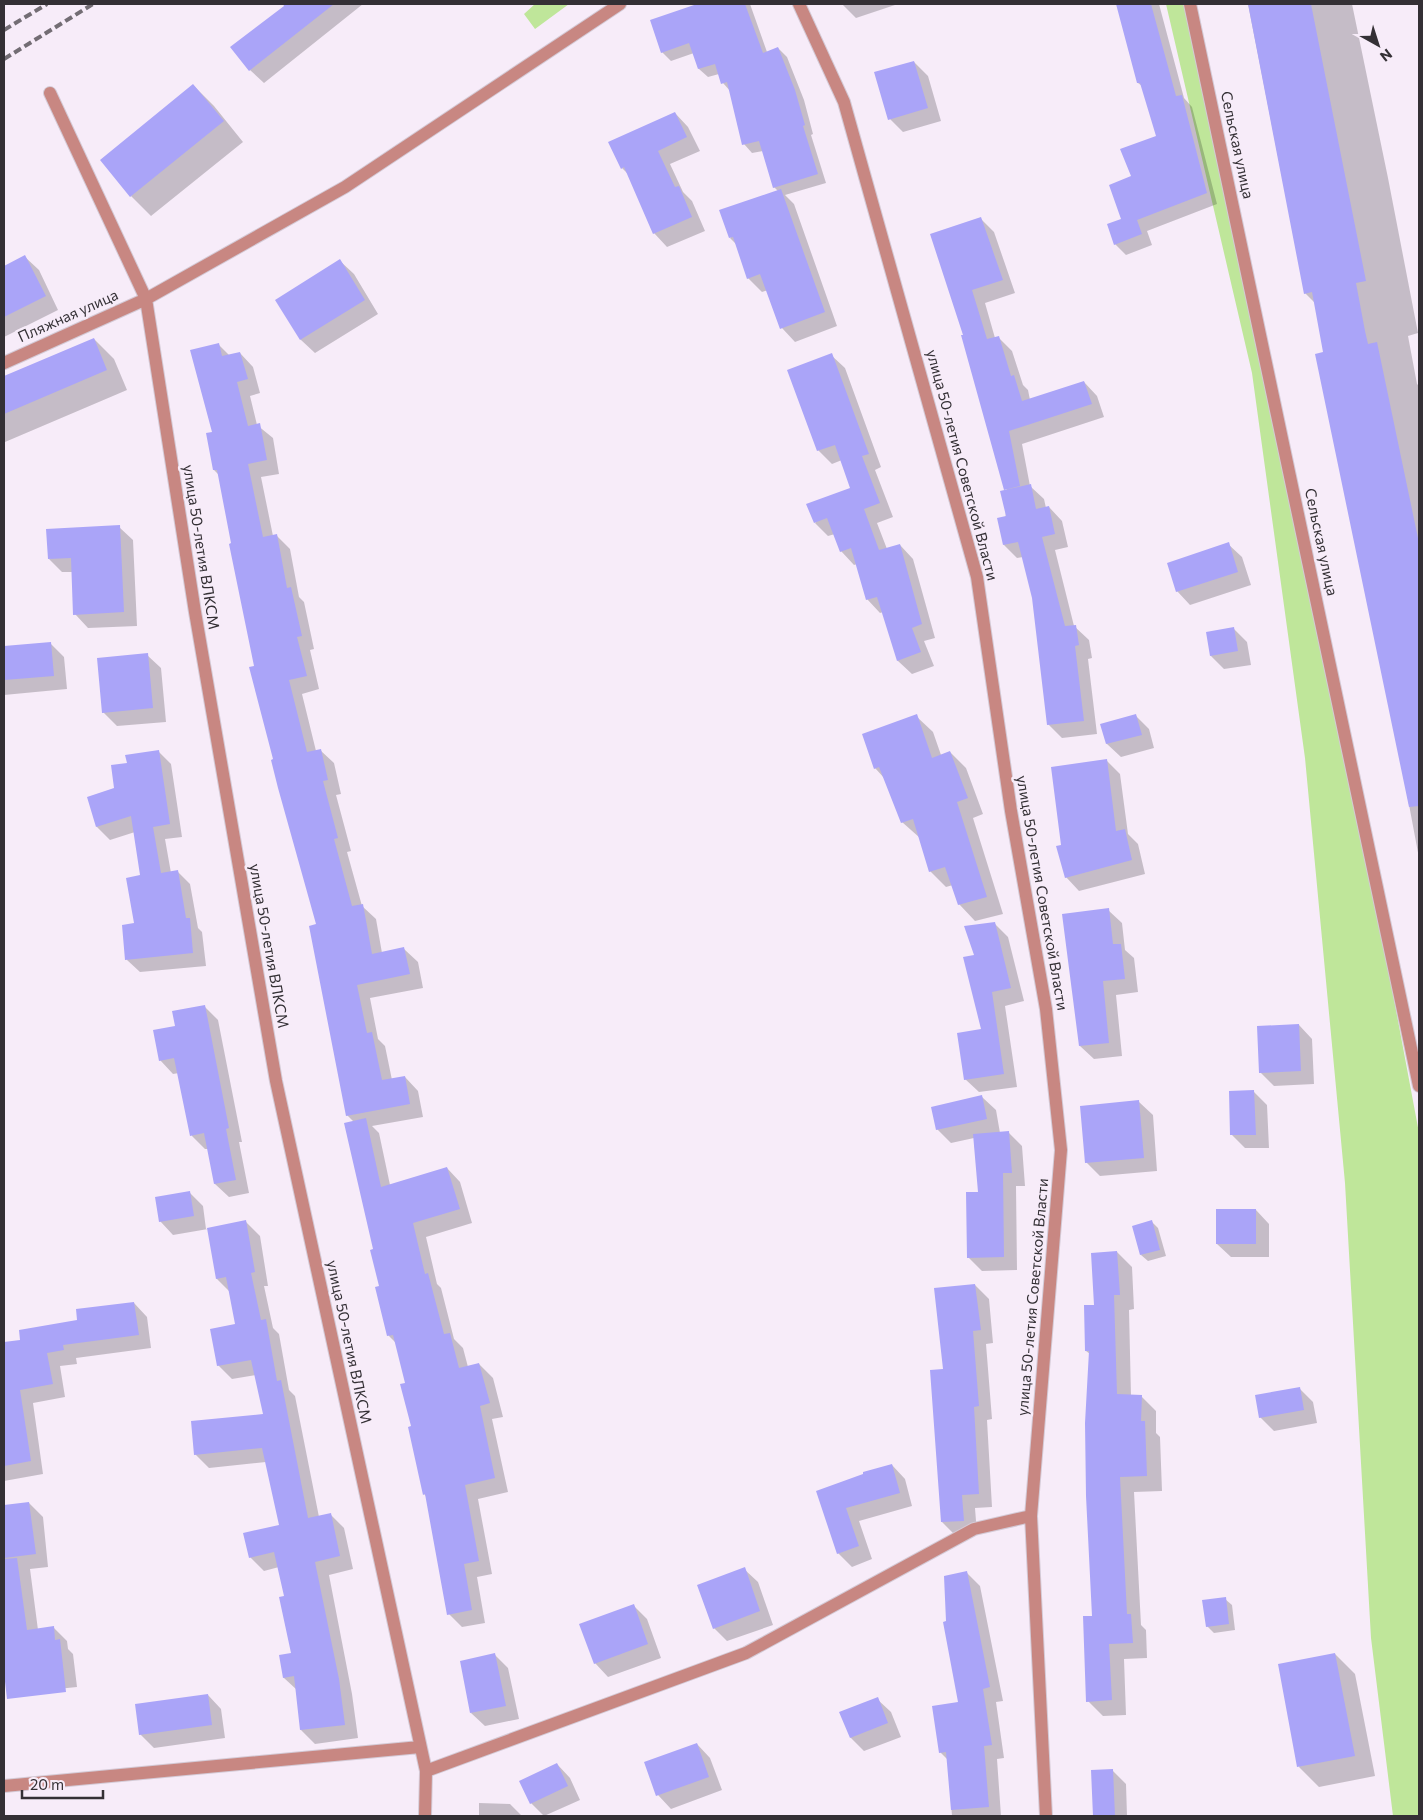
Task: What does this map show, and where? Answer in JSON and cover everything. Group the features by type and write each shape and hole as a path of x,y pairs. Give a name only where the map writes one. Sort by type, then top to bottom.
{"street":[{"name":"Пляжная улица","path":"4,363 146,299 345,187 620,4"},
{"name":"улица 50-летия Советской Власти","path":"799,4 844,102 977,577 1011,811 1046,1009 1061,1150 1032,1516 1046,1816"},
{"name":"Сельская улица","path":"1190,4 1419,1086"},
{"name":"улица 50-летия ВЛКСМ","path":"50,93 146,299 195,612 276,1080 426,1771 425,1816"},
{"path":"426,1771 746,1653 974,1530 1032,1516"},
{"path":"4,1786 420,1747"}],"green space":[{"path":"535,4 569,4 535,29 524,14"},
{"path":"1166,4 1185,4 1385,951 1419,1133 1419,1816 1393,1816 1371,1638 1345,1183 1305,758 1252,373"}],"building":[{"path":"283,4 334,4 249,71 230,47 284,6"},
{"path":"697,4 745,4 763,53 778,47 795,90 805,125 803,126 818,174 773,188 759,141 742,145 727,82 721,84 715,64 698,69 689,43 661,53 650,20"},
{"path":"1116,4 1151,4 1176,96 1182,95 1207,193 1137,220 1142,234 1114,245 1107,224 1121,219 1109,185 1131,176 1120,149 1156,136 1140,83 1137,83"},
{"path":"1248,4 1311,4 1366,281 1356,283 1365,331 1368,344 1377,342 1419,543 1419,806 1409,807 1315,354 1323,352 1312,292 1304,294"},
{"path":"914,61 928,108 888,120 874,72"},
{"path":"193,84 224,121 130,197 100,160"},
{"path":"675,112 687,137 658,151 675,187 679,186 692,217 653,234 624,167 621,169 608,142"},
{"path":"781,189 825,312 780,329 760,274 747,279 733,237 729,238 719,210"},
{"path":"981,217 1003,280 972,290 987,339 999,336 1011,376 1014,375 1022,401 1084,381 1092,404 1009,431 1020,486 1004,490 961,335 963,335 930,234"},
{"path":"25,255 46,296 4,317 4,266"},
{"path":"340,259 365,300 300,340 275,300"},
{"path":"94,338 107,370 4,414 4,376"},
{"path":"219,343 222,356 240,352 248,379 237,382 248,426 260,423 267,460 248,464 263,537 277,534 287,588 291,587 302,636 297,637 307,676 289,680 307,752 321,749 328,780 323,781 338,838 334,839 352,906 363,904 372,954 404,947 410,974 357,985 367,1033 372,1032 382,1080 405,1076 410,1104 346,1116 309,926 316,924 278,788 271,760 273,759 249,667 254,666 229,544 231,543 217,470 213,470 206,433 212,432 190,350"},
{"path":"832,353 869,454 862,456 880,503 864,509 879,550 900,544 922,624 912,628 921,652 897,661 877,597 866,600 851,548 840,552 827,518 814,523 806,504 850,488 835,445 817,451 787,370"},
{"path":"1031,484 1036,509 1049,506 1055,534 1042,537 1065,626 1076,625 1079,645 1075,646 1084,721 1047,725 1032,598 1018,542 1003,545 997,518 1006,516 1000,491"},
{"path":"120,525 124,612 73,615 71,558 48,559 46,529"},
{"path":"1229,542 1238,572 1176,592 1167,563"},
{"path":"1234,627 1238,651 1210,656 1206,632"},
{"path":"51,642 54,676 4,680 4,646"},
{"path":"148,653 153,708 102,713 97,658"},
{"path":"917,714 932,758 950,751 968,798 957,802 987,897 958,905 945,867 929,872 913,819 901,823 879,767 874,769 862,734"},
{"path":"1136,714 1142,735 1106,744 1100,724"},
{"path":"159,750 170,824 153,827 161,873 178,870 186,918 190,918 193,953 125,960 122,925 134,923 126,878 140,875 131,816 96,827 87,797 114,788 111,765 127,763 125,755"},
{"path":"1107,759 1116,831 1125,829 1132,860 1065,878 1056,846 1061,845 1051,767"},
{"path":"1109,908 1113,944 1121,944 1125,979 1103,981 1109,1043 1079,1046 1062,914"},
{"path":"995,922 1011,988 992,992 1004,1074 964,1080 957,1033 981,1029 963,957 974,955 964,926"},
{"path":"205,1005 229,1128 226,1129 236,1180 214,1184 204,1133 190,1136 174,1058 159,1061 153,1030 175,1026 172,1011"},
{"path":"1299,1024 1301,1071 1259,1073 1257,1026"},
{"path":"1254,1090 1256,1135 1230,1135 1229,1091"},
{"path":"982,1095 987,1119 936,1130 931,1107"},
{"path":"1139,1100 1144,1158 1085,1163 1080,1106"},
{"path":"366,1118 381,1187 447,1167 460,1209 413,1223 425,1274 428,1273 444,1334 450,1333 459,1368 479,1363 490,1403 480,1406 495,1478 465,1485 479,1561 464,1564 472,1610 447,1615 425,1494 423,1495 408,1427 411,1426 400,1384 405,1383 393,1335 387,1336 375,1287 379,1286 370,1250 373,1249 344,1123"},
{"path":"1009,1131 1012,1173 1003,1173 1004,1257 967,1258 966,1192 978,1192 973,1134"},
{"path":"190,1191 194,1216 159,1222 155,1197"},
{"path":"1216,1209 1256,1209 1256,1244 1216,1244"},
{"path":"246,1220 255,1272 251,1273 261,1320 266,1319 277,1381 281,1380 308,1518 331,1513 340,1556 315,1562 339,1679 345,1725 300,1730 294,1676 283,1678 279,1655 291,1653 279,1597 284,1596 274,1552 249,1558 243,1533 279,1525 262,1448 194,1455 191,1421 263,1414 251,1360 217,1366 210,1329 235,1324 226,1277 216,1279 207,1228"},
{"path":"1152,1220 1160,1250 1140,1255 1132,1226"},
{"path":"1117,1251 1120,1295 1114,1295 1117,1394 1142,1395 1141,1421 1145,1421 1147,1476 1120,1477 1127,1614 1131,1614 1133,1643 1109,1644 1112,1700 1086,1702 1083,1616 1092,1616 1086,1496 1085,1423 1089,1351 1085,1351 1084,1305 1094,1305 1091,1253"},
{"path":"975,1284 981,1330 973,1331 979,1406 974,1407 979,1494 962,1495 964,1521 941,1522 930,1370 943,1369 934,1288"},
{"path":"134,1302 139,1335 63,1345 64,1350 47,1353 53,1384 20,1390 31,1461 4,1466 4,1342 20,1340 19,1330 77,1320 76,1309"},
{"path":"1300,1387 1304,1410 1259,1418 1255,1395"},
{"path":"892,1464 900,1493 846,1508 859,1546 837,1554 816,1491 863,1474 863,1472"},
{"path":"29,1502 36,1554 4,1558 4,1505"},
{"path":"17,1558 27,1630 54,1626 55,1640 60,1639 66,1692 7,1699 4,1673 4,1559"},
{"path":"745,1567 760,1611 713,1629 697,1585"},
{"path":"967,1571 990,1687 983,1689 992,1745 984,1746 989,1807 951,1810 946,1752 939,1753 932,1706 958,1702 943,1622 946,1621 944,1576"},
{"path":"1226,1597 1229,1624 1206,1627 1202,1600"},
{"path":"634,1604 648,1644 594,1664 579,1624"},
{"path":"495,1653 506,1706 470,1713 460,1661"},
{"path":"1335,1653 1355,1756 1297,1767 1278,1664"},
{"path":"208,1694 212,1725 139,1735 135,1704"},
{"path":"878,1697 888,1723 850,1738 839,1712"},
{"path":"697,1743 709,1777 656,1796 644,1762"},
{"path":"557,1763 568,1786 530,1804 519,1781"},
{"path":"1113,1769 1115,1816 1093,1816 1091,1770"}],"railway":[{"path":"4,30 47,4"},
{"path":"4,59 93,4"}]}
